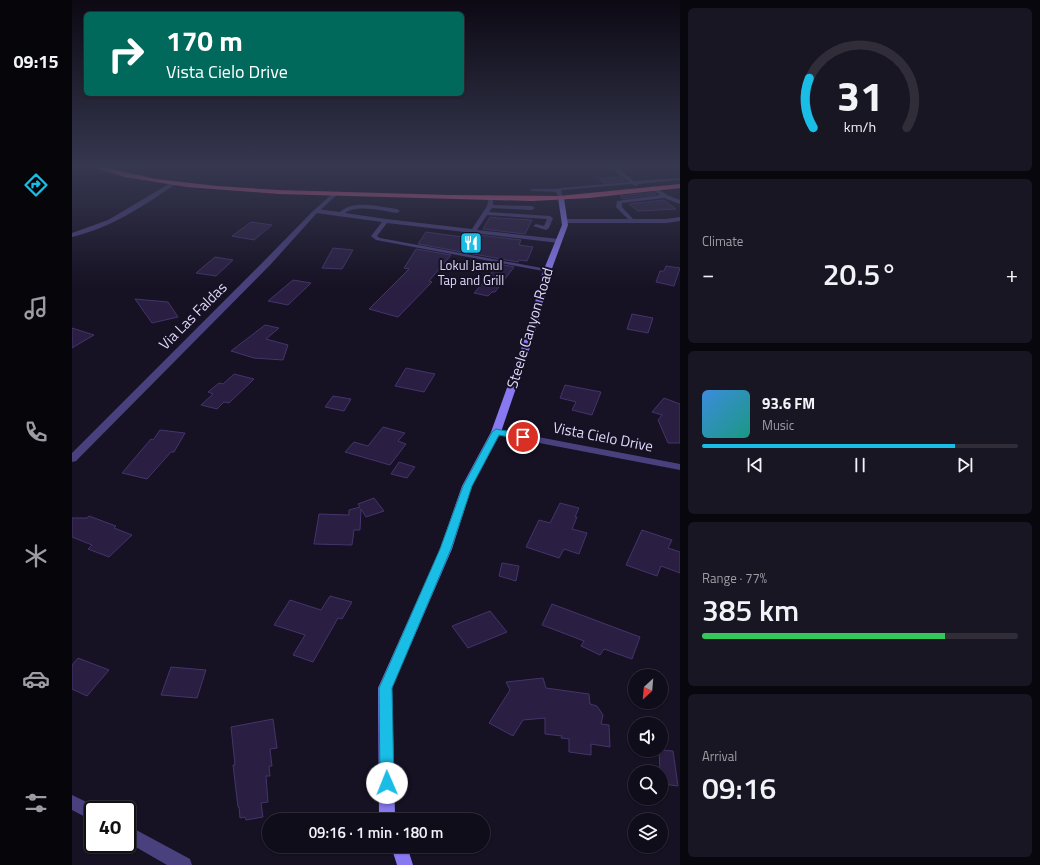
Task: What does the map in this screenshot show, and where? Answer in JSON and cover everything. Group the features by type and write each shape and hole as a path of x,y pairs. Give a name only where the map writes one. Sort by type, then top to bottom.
{"street":[{"path":"72,235 105,224 133,207"},
{"name":"Via Las Faldas","path":"72,459 268,262 320,207"},
{"name":"Steele Canyon Road","path":"387,813 385,688 446,549 468,486 496,432 533,327 547,271 566,225 562,207"},
{"name":"Vista Cielo Drive","path":"496,432 680,467"},
{"path":"72,802 84,808"},
{"path":"136,838 184,865"},
{"path":"401,853 405,865"}],"lane":[{"path":"341,214 346,209 352,207"},
{"path":"368,207 398,211"},
{"path":"474,231 488,207"},
{"path":"528,207 532,208"},
{"path":"619,207 632,221"},
{"path":"316,211 386,221 559,241"},
{"path":"486,213 550,218 546,228 536,226"},
{"path":"565,221 666,221 680,219"},
{"path":"386,221 374,236 375,238 547,271"}],"building":[{"path":"633,207 674,207 676,209 638,211"},
{"path":"490,217 532,220 525,234 483,229"},
{"path":"251,222 272,225 254,240 232,236"},
{"path":"426,232 477,239 479,235 521,240 519,245 533,247 527,261 519,260 518,262 418,244"},
{"path":"333,248 353,250 342,269 322,268"},
{"path":"416,249 451,255 429,281 432,282 398,317 369,309 409,269 404,268"},
{"path":"215,257 233,260 216,276 196,273"},
{"path":"499,264 514,267 495,292 492,292 488,296 474,293"},
{"path":"666,266 680,268 674,286 656,282 660,271 664,271"},
{"path":"293,280 311,283 288,305 268,301"},
{"path":"135,299 168,302 178,317 152,323"},
{"path":"632,314 653,318 648,333 627,329"},
{"path":"265,325 279,328 266,339 288,345 283,360 254,358 231,351"},
{"path":"72,328 94,335 72,348"},
{"path":"406,368 435,374 424,392 395,386"},
{"path":"234,374 254,379 229,403 224,402 217,409 201,405 213,394 208,392 219,383 223,384"},
{"path":"565,385 601,392 592,415 572,410 576,402 560,398"},
{"path":"333,396 351,399 344,411 325,407"},
{"path":"664,398 680,404 680,443 668,443 658,420 662,415 652,412"},
{"path":"383,427 405,433 398,441 406,444 390,465 345,452 354,442 368,446"},
{"path":"160,430 185,433 174,452 171,452 147,479 122,473 151,439 153,440"},
{"path":"399,462 415,467 407,478 391,474"},
{"path":"374,498 384,511 366,517 361,509 360,530 354,530 352,545 314,544 319,514 349,515 349,510 360,507 358,504"},
{"path":"560,503 579,508 572,529 587,533 579,554 564,549 559,558 526,547 539,520 550,523"},
{"path":"89,516 116,526 114,528 132,535 109,557 88,549 92,545 72,537 72,518 87,518"},
{"path":"642,530 672,540 668,548 680,552 680,573 661,566 657,576 626,565"},
{"path":"502,563 519,566 516,581 499,576"},
{"path":"330,596 352,602 342,619 338,618 313,662 293,655 305,635 274,625 290,600 321,610"},
{"path":"552,604 640,637 632,659 604,649 600,655 581,646 584,641 542,625"},
{"path":"490,611 507,632 468,648 452,626"},
{"path":"78,658 109,670 87,696 72,689 72,665"},
{"path":"171,667 206,670 197,698 161,695"},
{"path":"543,678 546,688 589,694 590,704 597,706 603,715 601,724 609,725 610,747 591,744 591,755 569,752 569,739 561,738 562,736 545,734 545,718 523,720 513,736 489,723 510,690 506,682"},
{"path":"273,719 277,748 270,749 272,766 269,766 270,776 266,776 268,802 261,803 262,817 246,820 245,817 240,818 233,765 235,765 231,727"},
{"path":"668,751 673,751 678,786 668,785 668,765 660,765 659,757 668,757"}],"place":[{"name":"Lokul Jamul Tap and Grill","path":"471,243"}],"route":[{"path":"387,783 385,688 446,549 468,486 496,432 523,437"}]}
